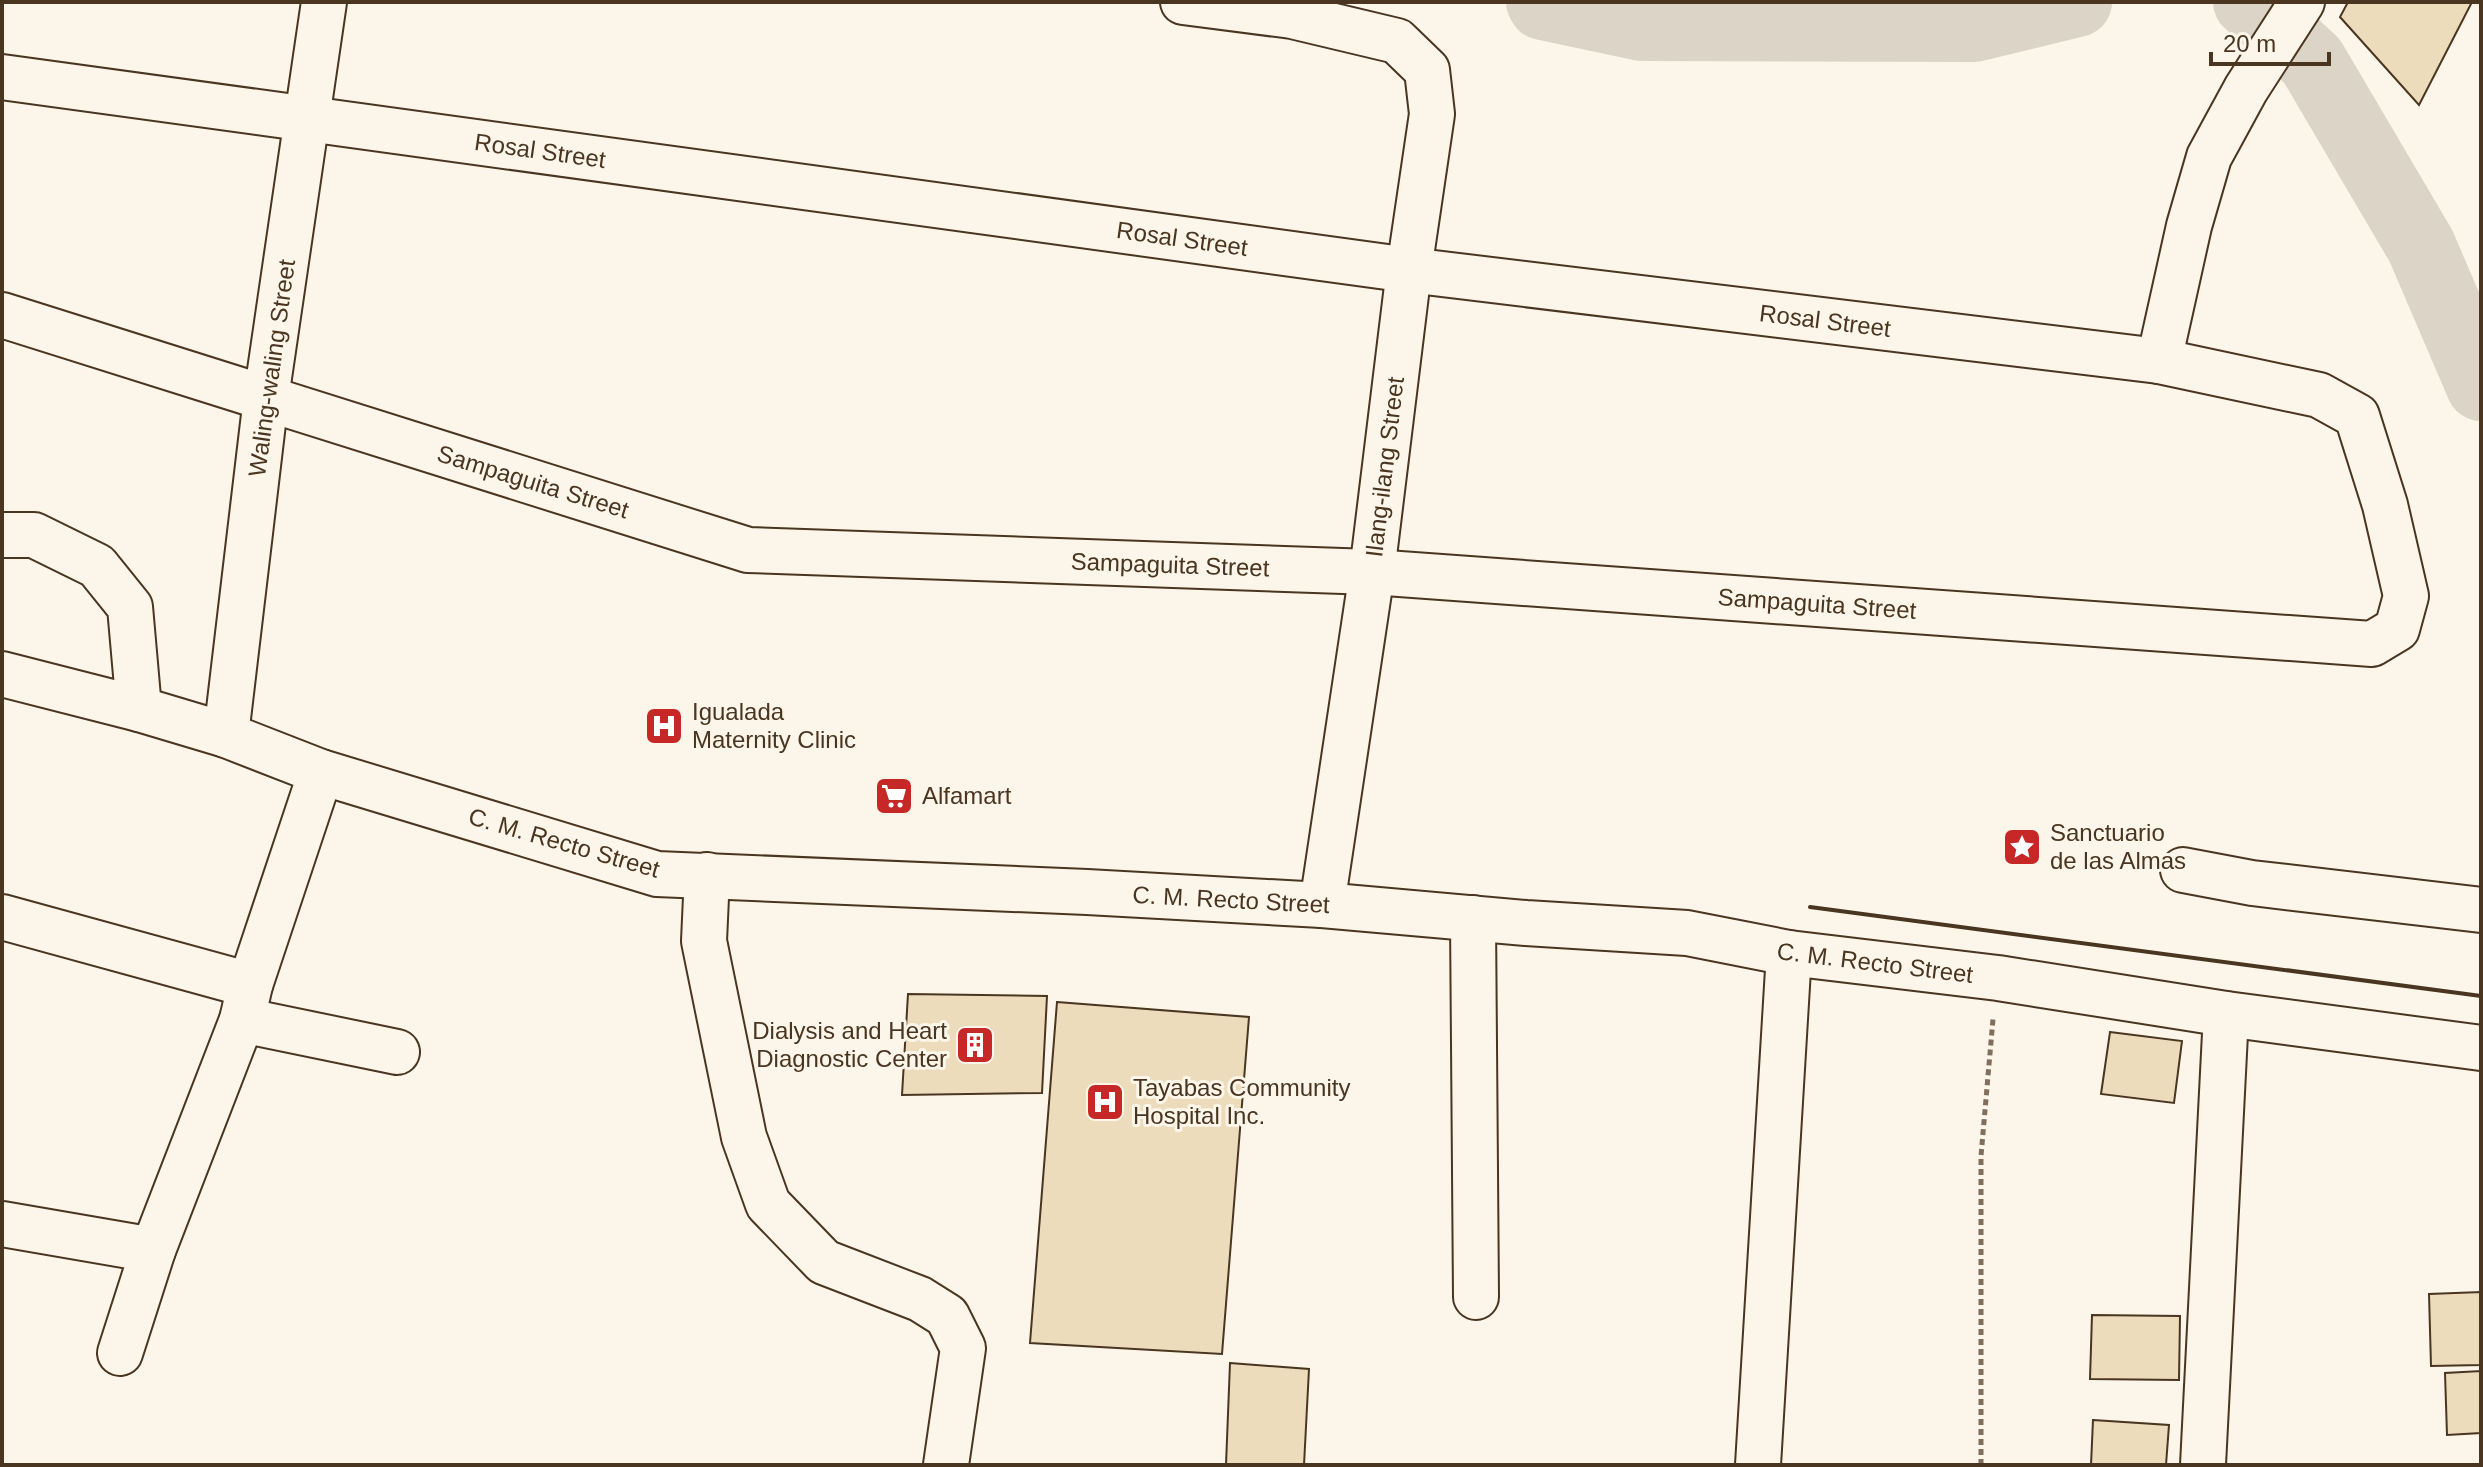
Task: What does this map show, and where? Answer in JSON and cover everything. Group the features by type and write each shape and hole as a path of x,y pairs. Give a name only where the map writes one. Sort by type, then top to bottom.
{"street":[{"name":"Waling-waling Street","path":"226,735 266,398 324,2"},
{"path":"1183,2 1290,9"},
{"path":"2159,361 2189,226 2209,157 2246,89 2302,2"},
{"name":"Ilang-ilang Street","path":"1290,9 1397,41 1427,70 1432,114 1409,270 1372,572 1322,905"},
{"name":"Rosal Street","path":"2,77 1409,270 2159,361 2319,395 2357,416 2385,505 2406,596 2397,629 2372,644"},
{"name":"Sampaguita Street","path":"2,315 748,550 1372,572 2372,644"},
{"path":"2,535 34,535 97,566 130,607 139,709"},
{"name":"C. M. Recto Street","path":"2,674 226,735 321,772 657,874 1322,905 1687,933 1789,953 1998,978 2226,1014 2481,1048"},
{"path":"120,1353 153,1250 246,1003 321,772"},
{"path":"2183,870 2252,883 2481,910"},
{"path":"707,875 704,941 744,1137 768,1204 824,1262 920,1299 947,1316 963,1348 946,1465"},
{"path":"2,917 246,1003 397,1052"},
{"path":"1473,918 1476,1297"},
{"path":"1758,1465 1789,953"},
{"path":"2203,1465 2226,1014"},
{"path":"2,1224 153,1250"}],"path":[{"path":"1981,1465 1981,1156 1987,1065 1998,978"}],"building":[{"path":"2348,2 2472,2 2419,105 2340,17"},
{"name":"Dialysis and Heart Diagnostic Center","path":"908,994 1047,996 1042,1093 902,1095"},
{"path":"1057,1002 1249,1017 1222,1354 1030,1343"},
{"path":"2110,1032 2182,1041 2174,1103 2101,1094"},
{"path":"2481,1292 2481,1365 2431,1366 2429,1294"},
{"path":"2092,1315 2180,1316 2179,1380 2090,1379"},
{"path":"1230,1363 1309,1369 1304,1465 1226,1465"},
{"path":"2481,1371 2481,1433 2447,1435 2445,1373"},
{"path":"2093,1420 2169,1425 2166,1465 2091,1465"}],"waterway":[{"path":"1541,2 1543,5 1642,26 1974,27 2077,2"},
{"path":"2248,2 2312,61 2421,246 2481,386"}],"wall":[{"path":"1810,907 2481,996"}],"place":[{"name":"Igualada Maternity Clinic","path":"664,726"},
{"name":"Alfamart","path":"894,796"},
{"name":"Sanctuario de las Almas","path":"2022,847"},
{"name":"Dialysis and Heart Diagnostic Center","path":"975,1045"},
{"name":"Tayabas Community Hospital Inc.","path":"1105,1102"}]}
